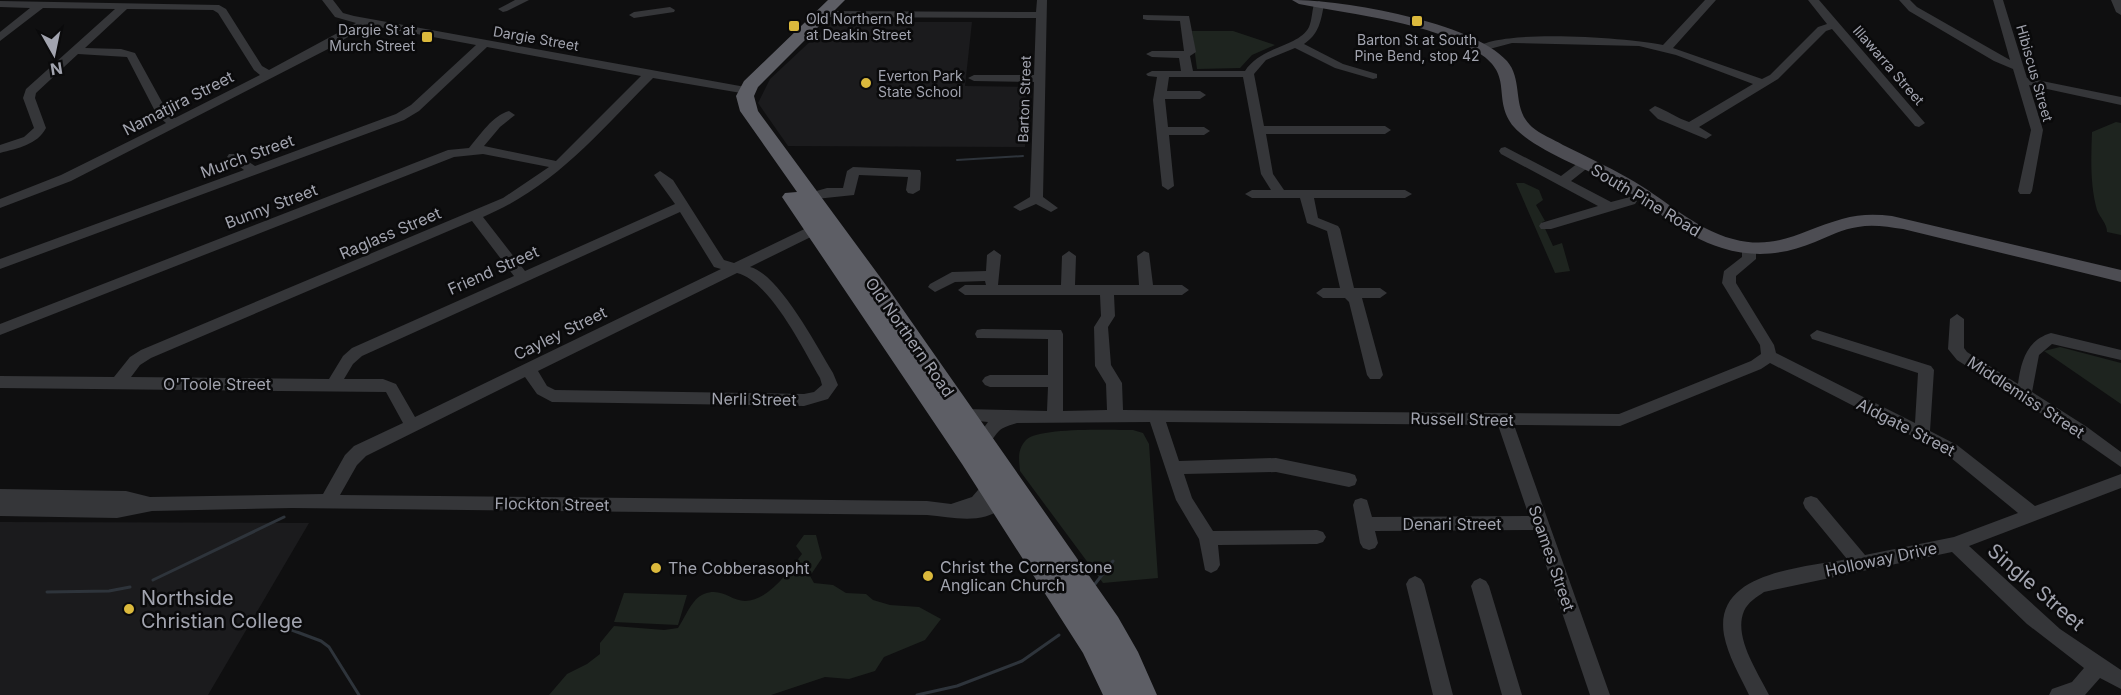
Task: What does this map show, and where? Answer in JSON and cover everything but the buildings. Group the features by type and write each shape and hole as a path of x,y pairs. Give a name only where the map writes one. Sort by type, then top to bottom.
{"highway":[{"path":"740,89 740,77 813,16 837,0"},
{"name":"Old Northern Road","path":"1118,695 1093,644 998,488 829,235 811,196 749,111 740,89 730,100 738,121 829,235 964,415 982,441 998,488 1113,634 1142,695"}],"main road":[{"path":"1299,0 1436,30 1486,51"},
{"name":"South Pine Road","path":"1486,51 1501,63 1508,75 1511,108 1516,119 1528,132 1631,187 1686,226 1708,238 1749,249 1783,248 1845,224 1880,220 1903,223 2121,276"}],"street":[{"name":"Dargie Street","path":"327,0 339,15 366,22 740,89"},
{"path":"502,9 524,0"},
{"path":"634,15 672,11 677,0"},
{"name":"Barton Street","path":"1036,199 1042,0"},
{"path":"1666,49 1711,0"},
{"name":"Illawarra Street","path":"1813,0 1919,123"},
{"path":"1904,0 1913,9 1998,59 2018,67"},
{"name":"Hibiscus Street","path":"1998,0 2037,130 2025,191"},
{"path":"2116,0 2121,12"},
{"path":"0,4 219,8 258,68 268,75"},
{"path":"0,38 40,4"},
{"path":"1279,193 1267,174 1248,74 1260,57 1293,44 1312,31 1319,4"},
{"path":"0,149 30,139 38,133 40,128 29,95 35,86 125,5"},
{"path":"826,7 1042,15"},
{"path":"1147,17 1185,18 1190,52 1184,55 1152,54"},
{"name":"Namatjira Street","path":"0,204 52,185 268,75 366,22"},
{"path":"1690,127 1778,74 1822,29 1834,25"},
{"path":"1486,51 1526,41 1620,42 1666,49 1763,84"},
{"name":"Murch Street","path":"0,264 406,114 485,44"},
{"path":"1293,44 1339,66 1373,76"},
{"path":"74,51 121,52 131,55 163,115 174,123"},
{"path":"1184,55 1188,74"},
{"name":"Raglass Street","path":"118,383 135,361 155,350 508,201 544,178 559,165 650,74"},
{"path":"1168,186 1160,95 1163,84 1157,74 1248,74"},
{"path":"974,78 1040,79"},
{"path":"2022,80 2121,101"},
{"path":"1160,95 1200,95"},
{"path":"1655,110 1662,117 1706,135"},
{"path":"474,150 496,124 509,115"},
{"path":"1258,130 1385,130"},
{"path":"1162,131 1204,131"},
{"name":"Bunny Street","path":"0,330 460,152 474,150 559,165"},
{"path":"1505,151 1610,207"},
{"path":"233,157 254,171"},
{"path":"1562,181 1586,163"},
{"path":"811,196 826,192 849,192 853,171 915,173 913,190"},
{"path":"660,175 719,264 734,268"},
{"path":"1252,194 1406,194"},
{"path":"1306,194 1312,220 1333,229 1348,293 1356,300 1375,375"},
{"path":"1020,207 1036,199 1051,208"},
{"path":"1546,226 1630,201"},
{"name":"Friend Street","path":"333,385 348,360 357,352 682,206"},
{"path":"475,216 522,277"},
{"name":"Cayley Street","path":"328,501 357,453 734,268 829,235"},
{"path":"1749,249 1749,259 1729,274 1729,283 1767,345 1768,356"},
{"path":"992,283 994,255"},
{"path":"1068,256 1068,290"},
{"path":"1144,256 1146,290"},
{"name":"Nerli Street","path":"528,369 542,390 552,396 804,400 822,396 829,388 830,381 784,305 752,272 734,268"},
{"path":"935,287 949,278 1068,290 1182,290"},
{"path":"965,290 992,283"},
{"path":"1107,291 1108,316 1101,329 1103,366 1114,383 1115,416"},
{"path":"1323,293 1380,293"},
{"name":"Middlemiss Street","path":"1957,319 1956,349 1962,356 2024,393 2121,461"},
{"path":"982,334 1056,334 1055,416"},
{"path":"1817,335 1926,370 1922,434"},
{"path":"2024,393 2031,354 2034,347 2042,341 2050,338 2121,355"},
{"name":"Russell Street","path":"964,415 1620,420 1756,365 1768,356"},
{"name":"Aldgate Street","path":"1768,356 1922,434 1966,459 2032,514"},
{"path":"990,381 1056,381"},
{"name":"O'Toole Street","path":"0,382 388,387 412,425"},
{"path":"1156,416 1184,500 1208,538 1211,565"},
{"name":"Russell Street","path":"982,441 994,426 1015,417"},
{"name":"Soames Street","path":"1504,420 1600,695"},
{"path":"1173,468 1276,465 1349,480"},
{"name":"Holloway Drive","path":"1759,695 1734,640 1731,622 1739,599 1748,591 1760,585 1955,544 2121,481"},
{"name":"Flockton Street","path":"0,509 117,511 152,504 328,501 952,510 963,514 978,513 992,508 998,488"},
{"name":"Flockton Street","path":"0,496 126,498 152,504"},
{"path":"1810,503 1862,564"},
{"path":"1361,505 1369,543"},
{"name":"Denari Street","path":"1365,524 1540,523"},
{"path":"1208,538 1317,537"},
{"name":"Single Street","path":"1955,544 2032,618 2097,667 2121,680"},
{"path":"1415,584 1443,695"},
{"path":"1480,586 1512,695"},
{"path":"2059,695 2078,689 2097,667"}],"shaded area":[{"name":"Everton Park State School","path":"831,22 972,22 965,86 1027,87 1025,147 788,146 758,103 770,79"},
{"path":"1192,31 1233,31 1275,45 1252,55 1240,68 1197,69"},
{"path":"2116,122 2121,123 2121,235 2107,232 2097,210 2092,171 2092,132"},
{"path":"1516,183 1524,183 1539,190 1543,200 1536,205 1545,221 1542,222 1553,246 1562,243 1570,271 1555,273"},
{"path":"2060,347 2121,363 2121,404 2044,351"},
{"path":"1076,430 1133,430 1143,433 1149,444 1158,578 1103,583 1020,471 1020,451 1026,440 1045,433"},
{"name":"Northside Christian College","path":"0,522 309,523 208,695 0,695"},
{"path":"804,535 816,535 822,558 810,576 814,583 833,585 846,593 866,594 873,600 890,605 919,607 941,619 925,640 884,657 875,671 849,679 825,677 771,695 549,695 567,674 587,664 600,654 600,643 614,626 664,630 678,628 692,604 704,594 716,592 745,601 754,600 770,591 802,554 796,546"},
{"path":"624,593 687,595 678,625 614,622"}],"waterway":[{"path":"957,160 1023,156"},
{"path":"153,580 284,517"},
{"path":"1095,584 1113,561"},
{"path":"47,592 109,591 130,587"},
{"path":"265,620 321,641 329,647 359,695"},
{"path":"917,695 957,686 1022,661 1059,635"}],"place":[{"name":"Barton St at South Pine Bend, stop 42","path":"1417,21"},
{"name":"Old Northern Rd at Deakin Street","path":"794,26"},
{"name":"Dargie St at Murch Street","path":"427,37"},
{"name":"Everton Park State School","path":"866,83"},
{"name":"The Cobberasopht","path":"656,568"},
{"name":"Christ the Cornerstone Anglican Church","path":"928,576"},
{"name":"Northside Christian College","path":"129,609"}]}
